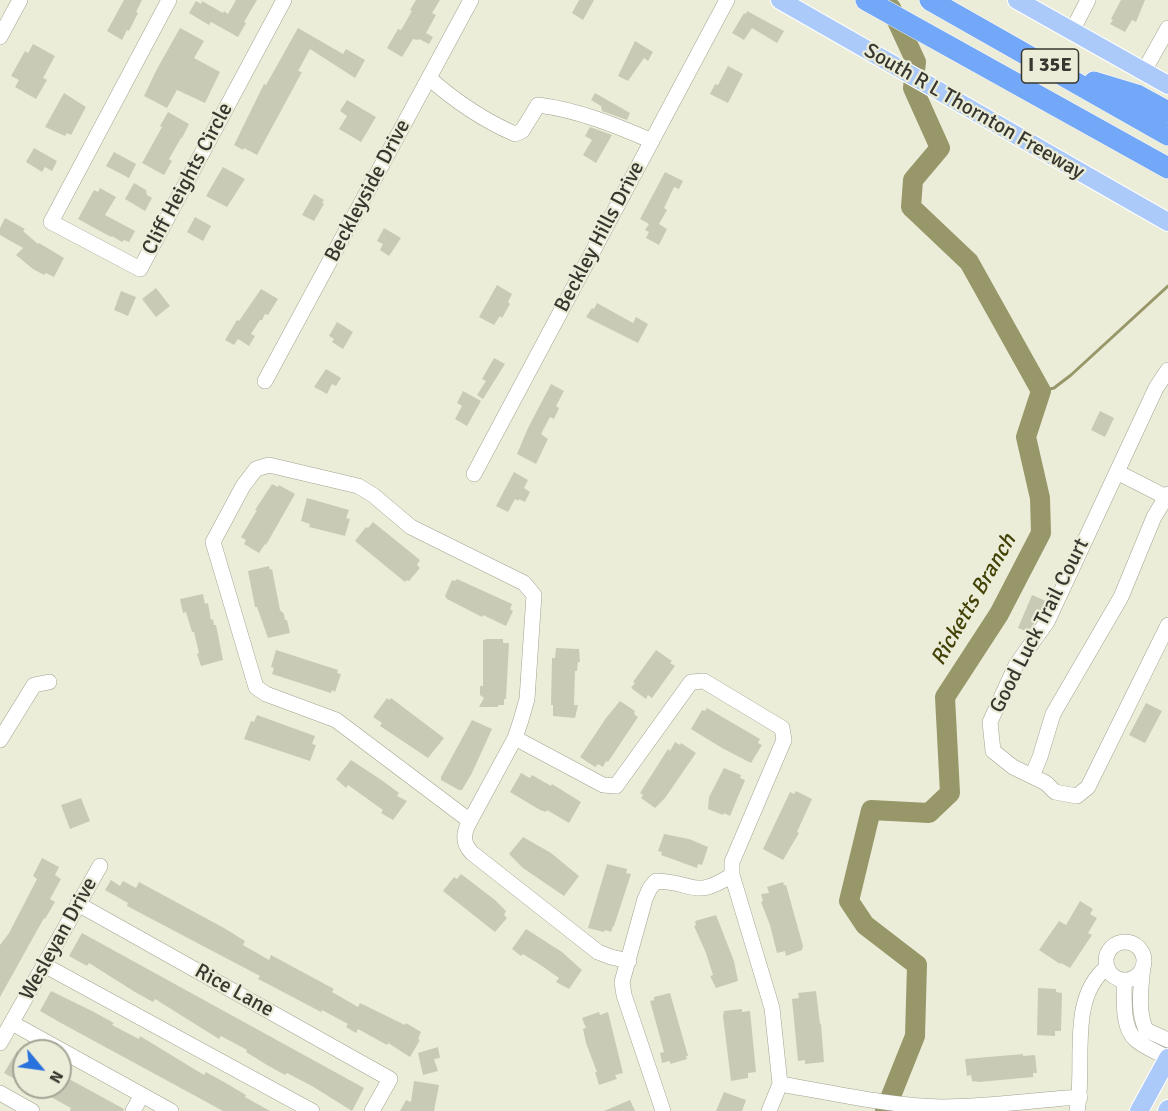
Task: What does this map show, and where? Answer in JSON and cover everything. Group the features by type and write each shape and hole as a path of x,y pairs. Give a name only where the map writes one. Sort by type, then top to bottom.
{"highway":[{"name":"South R L Thornton Freeway","path":"866,0 1164,167"},
{"name":"I 35E","path":"930,0 1061,72 1168,135"},
{"path":"1061,72 1137,95 1168,112"}],"main road":[{"name":"South R L Thornton Freeway","path":"780,0 1168,222"},
{"path":"1017,0 1168,85"},
{"path":"1139,1111 1168,1058"}],"street":[{"path":"0,38 20,0"},
{"name":"Cliff Heights Circle","path":"170,0 51,222 140,269 284,0"},
{"name":"Beckleyside Drive","path":"265,381 471,0"},
{"name":"Beckley Hills Drive","path":"474,474 727,0"},
{"path":"1072,31 1088,0"},
{"path":"1144,71 1168,28"},
{"path":"429,78 491,124 515,134 522,131 538,105 558,108 608,122 652,141"},
{"name":"Good Luck Trail Court","path":"1168,370 1156,388 1047,622 1016,664 990,722 993,751 1013,767 1046,783 1055,792 1077,796 1088,787 1168,625"},
{"path":"470,821 336,720 266,694 256,687 213,542 243,486 256,469 269,465 358,486 373,495 411,527 524,583 529,588 534,595 527,699 515,738 470,821 464,836 465,844 472,853 598,952 628,961"},
{"path":"1032,776 1053,714 1121,597 1154,517 1167,495 1117,472"},
{"path":"515,738 610,787 616,786 691,682 704,681 782,728 784,740 732,862 732,875 772,1008 780,1084 769,1111"},
{"path":"0,740 33,685 49,682"},
{"name":"Wesleyan Drive","path":"0,1044 100,866"},
{"path":"663,1111 624,995 622,982 645,899 650,888 657,881 673,881 697,890 710,888 732,875"},
{"name":"Rice Lane","path":"78,904 390,1078 372,1111"},
{"path":"1143,966 1136,976 1124,980 1115,977 1107,967 1106,961 1110,949 1121,943 1128,942 1134,945 1142,954 1143,966 1140,1000 1142,1022 1146,1030 1168,1040"},
{"path":"44,965 312,1111"},
{"path":"780,1084 856,1098 945,1107 1078,1104 1082,1009 1087,992 1096,977 1107,967"},
{"path":"1124,980 1127,1024 1130,1032 1134,1039 1168,1058"},
{"path":"12,1023 171,1111"},
{"path":"0,1093 32,1111"},
{"path":"133,1111 142,1095"}],"building":[{"path":"124,0 142,0 129,31 127,30 122,40 107,31"},
{"path":"236,0 257,0 238,37 211,22 209,25 189,13 196,1 201,4 202,1 228,14"},
{"path":"416,0 440,0 432,13 436,15 426,33 433,37 429,44 413,39 402,57 387,48 398,29 401,30"},
{"path":"579,0 594,0 583,20 572,13"},
{"path":"1121,0 1145,0 1136,22 1132,20 1125,32 1110,24"},
{"path":"747,11 784,31 777,43 752,28 744,40 732,33"},
{"path":"180,28 204,41 194,58 220,72 205,103 177,90 167,108 144,96"},
{"path":"298,28 343,54 346,49 365,60 355,78 310,49 298,71 302,72 257,155 244,148 243,150 234,145 264,84 266,85"},
{"path":"635,41 653,52 648,61 644,58 628,81 618,76"},
{"path":"33,44 55,56 43,78 47,80 36,99 15,87 19,80 11,76 25,51 28,53"},
{"path":"728,66 743,74 728,103 710,94 715,84 718,85"},
{"path":"64,93 86,107 71,135 67,133 65,136 45,127"},
{"path":"595,93 630,113 627,120 602,111 601,106 591,100"},
{"path":"347,100 376,117 361,142 339,129 347,116 340,111"},
{"path":"168,112 189,124 169,159 172,161 164,175 142,163"},
{"path":"590,127 612,135 596,163 583,155 592,140 585,136"},
{"path":"34,148 57,161 52,171 45,167 42,172 26,162"},
{"path":"114,152 136,164 129,178 106,166"},
{"path":"223,167 245,179 227,207 206,196"},
{"path":"665,172 683,181 679,189 674,187 664,208 667,210 659,224 667,229 659,245 646,238 649,232 645,230 649,224 640,219"},
{"path":"134,183 146,190 147,195 152,198 145,211 125,199"},
{"path":"100,188 116,197 105,215 135,231 129,242 124,240 122,242 78,219 94,190 98,192"},
{"path":"314,194 324,200 322,203 324,204 314,221 302,215"},
{"path":"195,217 211,226 203,241 187,232"},
{"path":"5,218 25,229 23,231 38,244 64,258 54,277 33,269 16,255 23,248 0,235 0,228"},
{"path":"384,228 401,238 389,256 380,250 383,244 377,241"},
{"path":"497,285 512,294 508,302 510,304 502,318 500,316 494,325 479,317"},
{"path":"156,288 170,306 156,317 142,299"},
{"path":"261,289 278,299 268,315 265,314 251,334 255,336 249,346 238,339 234,345 225,340 237,320 239,321"},
{"path":"121,291 136,297 128,316 114,310"},
{"path":"597,303 633,323 636,317 648,324 638,343 586,317"},
{"path":"337,322 353,332 343,349 332,342 334,339 329,336"},
{"path":"494,358 505,364 483,399 477,395 486,381 482,379"},
{"path":"326,369 341,378 336,386 332,384 327,394 314,387"},
{"path":"551,384 564,391 556,406 559,408 554,419 550,417 541,434 548,439 536,464 517,454"},
{"path":"463,391 481,401 467,426 455,419 462,406 457,403"},
{"path":"1100,411 1114,418 1105,437 1091,430"},
{"path":"514,472 528,480 524,488 530,492 525,502 515,499 508,512 496,506"},
{"path":"272,484 278,487 279,485 295,494 266,545 259,553 244,544 246,540 241,537"},
{"path":"307,498 349,510 346,518 350,519 345,536 309,527 310,524 301,521"},
{"path":"373,522 420,560 417,565 420,568 409,581 405,582 355,541"},
{"path":"269,566 270,570 272,569 280,610 287,620 290,633 268,638 257,607 255,607 248,571"},
{"path":"457,579 512,604 510,609 513,611 506,626 483,615 482,617 447,599 445,596 452,580"},
{"path":"203,594 205,604 208,603 211,620 213,619 216,625 223,660 201,666 194,632 192,632 186,612 183,613 180,599"},
{"path":"1032,595 1046,601 1039,617 1028,632 1018,628"},
{"path":"503,639 503,643 509,643 506,699 504,699 504,705 498,705 498,707 479,707 484,698 480,695 480,686 483,686 483,640"},
{"path":"556,648 579,649 580,662 575,671 574,705 578,705 575,718 553,716 553,705 551,705 552,658 555,658"},
{"path":"276,650 338,670 337,673 341,674 335,692 332,690 331,693 272,674 274,668 271,667"},
{"path":"656,650 672,661 670,663 675,666 652,698 648,695 646,699 631,688"},
{"path":"387,698 389,700 391,698 444,738 428,758 380,726 382,723 373,717"},
{"path":"620,701 635,711 634,714 638,717 608,762 606,761 603,767 598,764 595,767 580,757"},
{"path":"1146,703 1162,711 1145,743 1129,735"},
{"path":"707,708 760,739 758,743 762,745 751,763 691,729 702,710 705,711"},
{"path":"257,715 315,736 312,744 316,745 310,761 244,739 251,721 254,722"},
{"path":"472,720 492,729 472,773 462,790 459,790 441,780 441,777"},
{"path":"675,742 680,745 681,743 696,753 665,798 655,808 641,798 643,795 640,793 668,749 670,751"},
{"path":"351,760 399,793 397,796 407,801 393,820 381,813 383,810 348,785 346,788 336,779"},
{"path":"724,768 741,775 740,778 745,780 730,816 708,809 709,797"},
{"path":"521,773 530,778 532,775 551,786 552,784 581,802 569,823 547,810 546,812 540,810 510,792"},
{"path":"796,791 812,799 797,832 799,833 783,860 763,849 790,792 794,794"},
{"path":"81,798 90,821 70,829 61,805"},
{"path":"664,834 689,839 708,847 702,865 698,864 697,868 661,855 662,852 658,851"},
{"path":"523,837 551,853 579,876 564,896 523,868 509,854"},
{"path":"42,858 59,867 55,875 61,879 50,899 55,902 0,997 0,945 9,933 37,879 33,876"},
{"path":"607,864 627,869 626,873 631,874 611,932 588,928"},
{"path":"461,874 506,911 504,915 507,918 495,932 443,891 454,877 457,879"},
{"path":"111,880 120,886 123,881 136,888 139,882 224,928 245,941 243,945 269,960 271,955 334,989 332,992 358,1007 360,1003 405,1025 406,1023 421,1032 418,1039 420,1040 410,1057 388,1043 387,1045 358,1029 356,1033 346,1027 348,1024 258,979 260,976 127,906 128,903 105,890"},
{"path":"783,882 786,885 803,946 802,950 786,956 785,951 777,953 761,902 763,901 761,894 769,893 767,887"},
{"path":"1080,901 1093,909 1090,914 1097,918 1088,933 1092,935 1070,968 1039,950 1059,921 1066,925"},
{"path":"716,915 734,961 738,981 716,988 710,976 713,975 706,953 694,926 695,921"},
{"path":"526,929 562,952 582,970 569,989 556,982 559,978 542,966 512,949"},
{"path":"82,933 364,1088 352,1111 312,1086 267,1065 246,1052 247,1050 221,1036 219,1039 155,999 153,1002 89,963 87,966 69,956"},
{"path":"1038,988 1056,989 1056,992 1062,993 1061,1031 1055,1031 1055,1036 1037,1035"},
{"path":"51,991 114,1023 112,1025 139,1039 140,1036 204,1075 206,1072 270,1111 223,1111 61,1023 40,1011"},
{"path":"816,991 824,1062 805,1064 805,1060 798,1061 792,999 799,998 798,993"},
{"path":"670,993 688,1056 686,1056 687,1059 670,1064 670,1061 662,1063 660,1053 664,1052 650,1001 654,1000 654,997"},
{"path":"742,1009 742,1012 750,1011 756,1072 748,1073 748,1078 731,1081 723,1016 724,1011"},
{"path":"599,1012 600,1015 608,1012 623,1073 615,1075 617,1079 599,1085 595,1072 597,1072 586,1043 583,1029 586,1028 582,1018"},
{"path":"438,1047 440,1058 434,1059 438,1071 423,1075 418,1053"},
{"path":"1023,1054 1023,1056 1035,1055 1037,1073 1033,1073 1033,1077 979,1082 972,1081 971,1075 967,1076 965,1059"},
{"path":"12,1059 12,1077 4,1073"},
{"path":"72,1081 124,1109 123,1111 70,1111 71,1108 55,1099 72,1099"},
{"path":"414,1081 439,1085 434,1111 400,1111 406,1100 411,1102"},
{"path":"724,1092 746,1100 742,1111 716,1111"},
{"path":"630,1100 635,1111 604,1111"}],"waterway":[{"name":"Ricketts Branch","path":"885,1111 915,1036 917,965 865,925 849,901 871,810 929,813 950,793 945,697 999,614 1041,533 1040,498 1026,437 1041,391 969,262 911,207 913,180 940,148 913,88 916,62 891,8"},
{"path":"1041,391 1054,388 1071,375 1168,286"}]}
